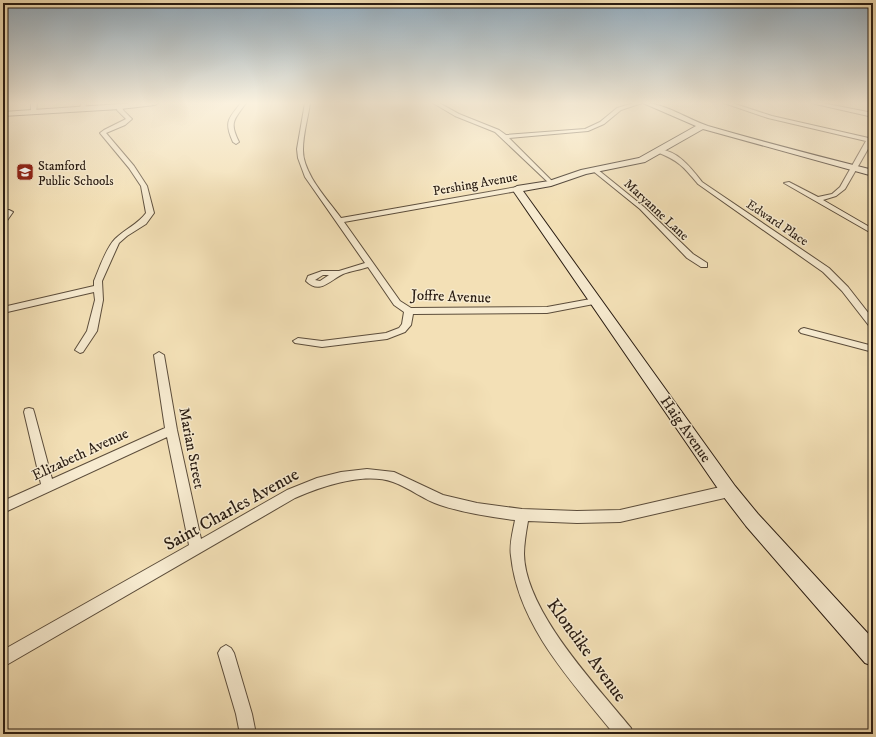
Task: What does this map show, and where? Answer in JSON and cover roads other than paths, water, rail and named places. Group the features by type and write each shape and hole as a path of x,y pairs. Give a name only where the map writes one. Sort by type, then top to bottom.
{"street":[{"path":"80,350 92,331 99,300 98,288 101,273 116,242 124,234 143,222 150,213 144,186 132,167 107,137"},
{"path":"234,137 236,142"},
{"name":"Joffre Avenue","path":"302,137 300,149 308,177 397,303 409,312 547,310 596,301"},
{"name":"Pershing Avenue","path":"506,137 516,150 551,183"},
{"path":"551,183 584,172 642,160 682,137"},
{"path":"739,137 873,173"},
{"path":"817,199 840,192 856,168 871,140 860,137"},
{"name":"Edward Place","path":"659,151 680,160 689,168 700,183 826,270 845,289 873,325"},
{"name":"Maryanne Lane","path":"595,170 646,212 690,256 704,265"},
{"name":"Pershing Avenue","path":"338,221 551,183"},
{"path":"787,184 817,199 873,232"},
{"name":"Haig Avenue","path":"516,189 729,491 752,520 873,655"},
{"path":"3,220 9,212"},
{"path":"339,273 370,264"},
{"path":"3,310 98,288"},
{"path":"298,341 322,344 387,336 402,330 406,325 409,312"},
{"path":"804,331 873,349"},
{"name":"Marian Street","path":"159,355 171,430 196,548"},
{"path":"28,412 48,486"},
{"name":"Elizabeth Avenue","path":"3,507 171,430"},
{"name":"Saint Charles Avenue","path":"3,659 291,494 317,483 341,477 361,475 394,477 441,500 477,509 522,515 577,517 620,516 729,491"},
{"name":"Klondike Avenue","path":"522,515 517,555 524,591 544,630 574,672 625,734"},
{"path":"226,653 244,714 248,734"}],"place":[{"name":"Stamford Public Schools","path":"25,172"}]}
